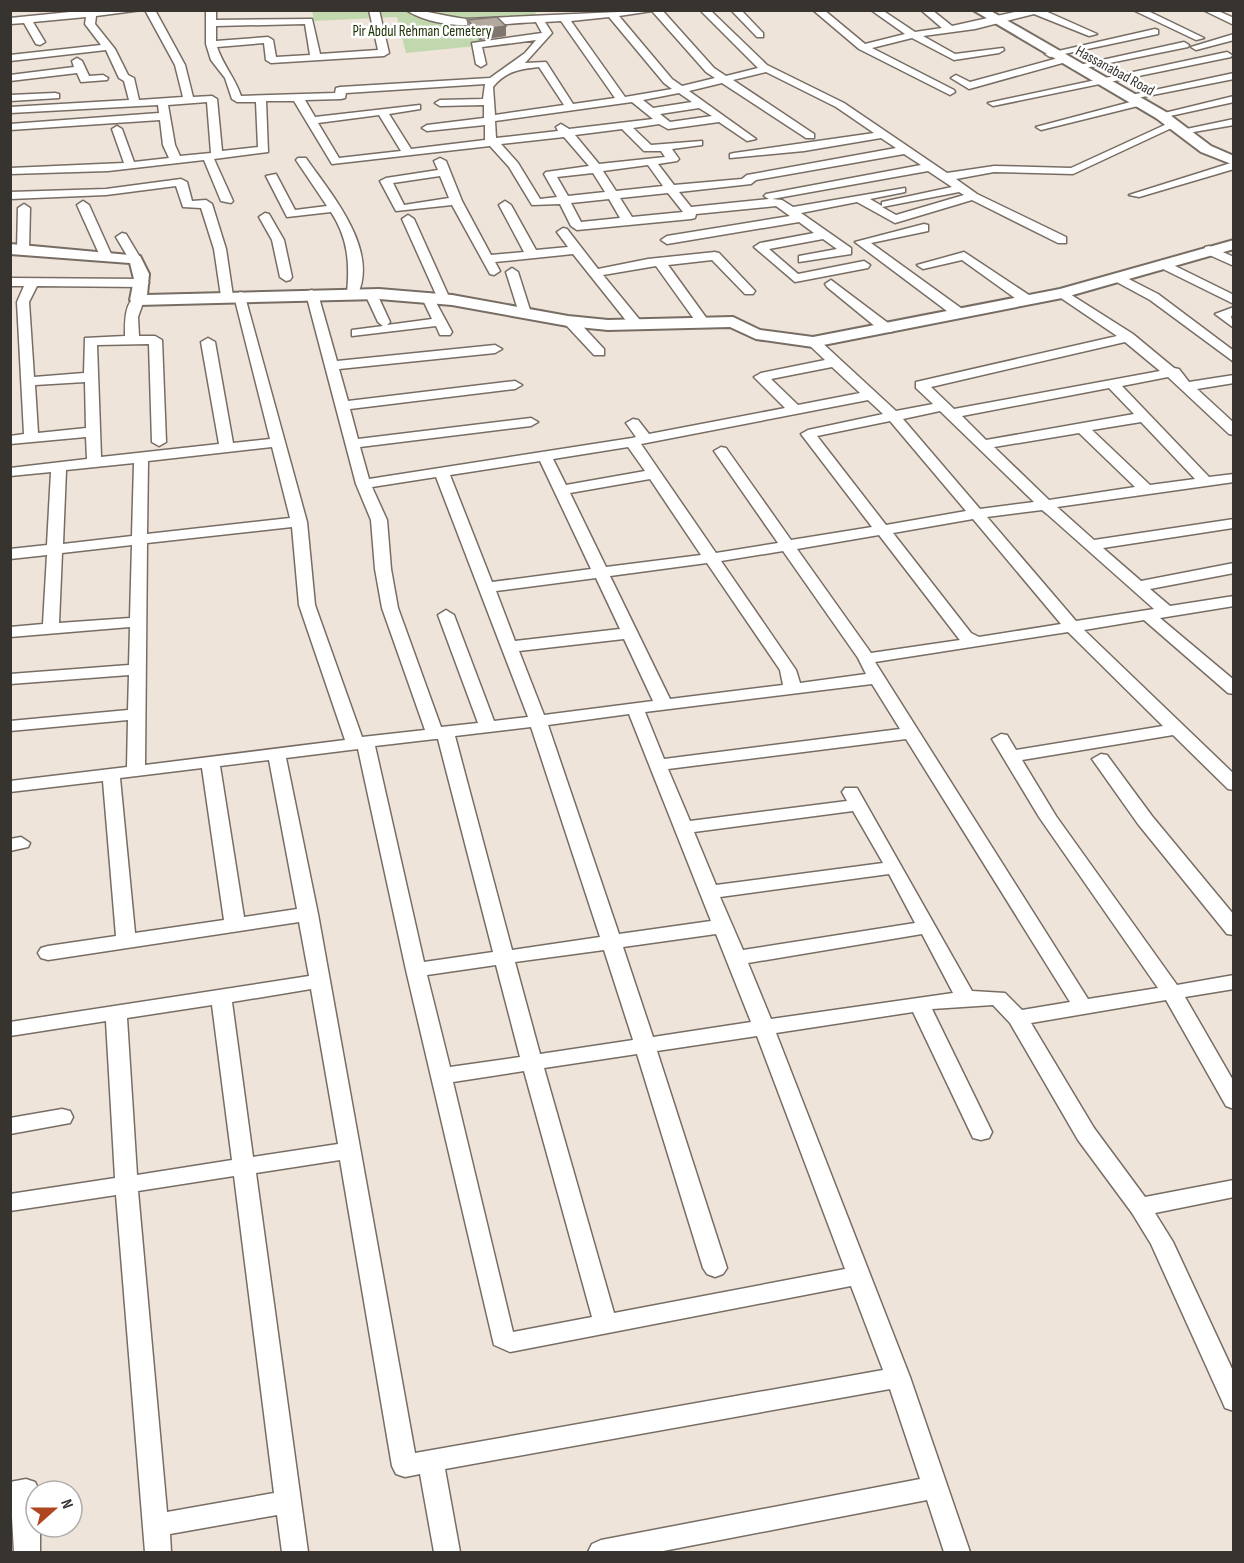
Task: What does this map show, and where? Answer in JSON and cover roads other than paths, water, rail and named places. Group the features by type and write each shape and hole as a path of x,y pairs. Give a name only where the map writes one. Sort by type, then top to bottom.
{"street":[{"path":"10,21 138,10"},
{"path":"150,10 176,58 188,91 188,100"},
{"path":"212,10 212,44 216,60 230,78 237,99 341,96 340,90 492,81"},
{"path":"212,44 268,40 271,60 384,53 374,10"},
{"path":"410,10 444,20 467,22 539,20 648,10"},
{"path":"656,10 710,70 810,136"},
{"path":"704,10 767,69 840,105 973,196 1062,240"},
{"path":"735,10 760,35"},
{"path":"817,10 863,47 950,92"},
{"path":"875,10 912,35 954,57 999,50"},
{"path":"925,10 951,30"},
{"name":"Hassanabad Road","path":"979,10 995,22 1161,115 1206,149 1233,163"},
{"path":"1137,10 1199,44 1230,57"},
{"path":"1207,10 1233,22"},
{"path":"863,47 912,35 995,22 1037,11 1092,34"},
{"path":"92,13 90,24 108,47 124,78 129,78 133,97"},
{"path":"613,15 668,81 751,139"},
{"path":"564,18 622,100"},
{"path":"27,19 40,42"},
{"path":"539,20 547,33 545,36 529,55 492,81 488,87 490,124 494,143 513,165 536,203 750,180"},
{"path":"211,23 309,21 316,57"},
{"path":"938,32 961,46"},
{"path":"956,78 969,86 1056,57 1155,32"},
{"path":"481,64 476,45 545,36"},
{"path":"1199,44 1233,37"},
{"path":"56,39 69,51 81,69 85,80 103,78"},
{"path":"1075,67 1184,45"},
{"path":"10,58 108,47"},
{"path":"993,103 1230,57"},
{"path":"512,67 542,64 570,107"},
{"path":"10,78 81,69"},
{"path":"298,98 336,162 435,148 567,134 601,116 622,100 767,69"},
{"path":"1041,128 1133,100 1233,76"},
{"path":"389,86 399,109"},
{"path":"10,110 133,97"},
{"path":"10,98 133,97 163,101 212,99 213,156 227,201"},
{"path":"634,98 668,126 723,118"},
{"path":"10,171 130,165 264,150 261,99"},
{"path":"1161,115 1233,99"},
{"path":"163,101 169,145 176,160"},
{"path":"440,103 489,102"},
{"path":"650,112 702,104"},
{"path":"312,121 416,107"},
{"path":"490,124 570,107 625,126 648,149 698,143 681,124"},
{"path":"546,111 596,168 628,221"},
{"path":"382,112 407,152"},
{"path":"10,127 165,116"},
{"path":"625,126 661,121"},
{"path":"427,128 556,122"},
{"path":"946,177 994,169 1073,171 1178,128 1233,122"},
{"path":"117,129 130,165"},
{"path":"734,156 804,148 881,135"},
{"path":"650,161 691,215 578,226 550,174 650,161 673,159 664,147"},
{"path":"435,148 456,201 494,271"},
{"path":"803,259 847,251 747,177 905,150"},
{"path":"302,160 348,228 356,264 353,293"},
{"path":"1135,195 1233,163"},
{"path":"688,211 774,199 930,166"},
{"path":"444,172 386,181 400,209 456,201"},
{"path":"272,176 291,214"},
{"path":"10,196 106,192 181,182 187,205 206,204 278,442 299,522 307,605 360,743 442,1076 503,1338 510,1342 605,1322 858,1276"},
{"path":"874,207 961,188"},
{"path":"791,211 901,190"},
{"path":"859,198 895,219 973,196"},
{"path":"83,205 106,256"},
{"path":"505,205 532,255"},
{"path":"24,208 17,249 135,259"},
{"path":"286,277 278,240 263,212 291,214 335,208"},
{"path":"667,240 802,218"},
{"path":"357,333 443,328 436,299 408,219"},
{"path":"924,228 861,242 960,314"},
{"path":"563,232 637,325"},
{"path":"826,235 760,247 795,278 864,265"},
{"path":"122,237 143,271 143,283 132,317 132,339"},
{"path":"138,300 371,294 436,299 571,322 637,325 733,322 756,334 813,342 1062,293 1233,244"},
{"path":"487,259 576,250"},
{"path":"1209,250 1233,262"},
{"path":"594,273 714,256 749,291"},
{"path":"923,265 964,256 1027,300"},
{"path":"660,262 704,323"},
{"path":"1163,264 1233,300"},
{"path":"512,272 525,313"},
{"path":"1117,277 1154,297 1233,358"},
{"path":"10,282 143,283"},
{"path":"31,438 23,302 32,282"},
{"path":"831,284 887,329"},
{"path":"1062,293 1099,314 1174,372 1233,431"},
{"path":"312,294 363,484 379,520 383,569 390,608 440,733 505,958 605,1322"},
{"path":"371,294 384,322"},
{"path":"1233,311 1221,314 1233,324"},
{"path":"571,322 599,352"},
{"path":"1128,337 921,384 1047,506 1166,611"},
{"path":"94,463 90,341 155,340 159,442"},
{"path":"208,342 226,448"},
{"path":"813,342 893,416 1073,628 1233,785"},
{"path":"331,366 495,349"},
{"path":"795,410 761,377 835,362"},
{"path":"978,642 965,636 808,434 893,416 947,410 1174,372"},
{"path":"27,382 91,376"},
{"path":"1188,386 1233,379"},
{"path":"1113,384 1206,482"},
{"path":"341,405 515,385"},
{"path":"363,484 639,441 872,395"},
{"path":"983,445 1144,417"},
{"path":"352,444 531,422"},
{"path":"633,423 655,474 788,670 793,688"},
{"path":"1082,428 1147,491"},
{"path":"10,440 93,432"},
{"path":"10,472 278,442"},
{"path":"721,451 867,659 865,659 876,678 1083,1007"},
{"path":"545,456 664,705"},
{"path":"136,770 141,458"},
{"path":"51,628 59,467"},
{"path":"442,473 538,721 612,942 715,1268"},
{"path":"566,489 655,474"},
{"path":"486,588 712,558 978,514 1233,478"},
{"path":"10,554 299,522"},
{"path":"1092,545 1233,523"},
{"path":"1138,586 1233,568"},
{"path":"867,659 1233,601"},
{"path":"1146,614 1233,689"},
{"path":"446,615 488,727"},
{"path":"10,632 137,622"},
{"path":"510,647 629,633"},
{"path":"10,679 137,669"},
{"path":"10,787 210,760 876,678"},
{"path":"635,709 724,926 898,1377 933,1488 957,1552"},
{"path":"10,726 136,714"},
{"path":"1012,756 1176,729"},
{"path":"658,765 911,733"},
{"path":"1001,739 1048,817 1172,993 1233,1101"},
{"path":"276,752 321,981 405,1466 898,1377"},
{"path":"1101,759 1145,820 1233,929"},
{"path":"210,760 236,925"},
{"path":"111,773 126,942"},
{"path":"683,828 855,799 895,867 966,998"},
{"path":"709,892 895,867"},
{"path":"48,953 308,914"},
{"path":"416,970 724,926"},
{"path":"736,958 928,927"},
{"path":"10,1029 321,981"},
{"path":"1018,1018 1233,982"},
{"path":"221,996 295,1552"},
{"path":"442,1076 919,1004 966,998 998,998 1018,1018 1086,1134 1140,1207 1228,1377 1233,1401"},
{"path":"919,1004 981,1132"},
{"path":"116,1012 126,1184 158,1552"},
{"path":"10,1126 62,1117"},
{"path":"10,1203 350,1150"},
{"path":"1140,1207 1233,1188"},
{"path":"431,1461 447,1552"},
{"path":"601,1552 933,1488"},
{"path":"10,1493 26,1490 27,1552"},
{"path":"156,1525 289,1502"}],"park label":[{"name":"Pir Abdul Rehman Cemetery","path":"422,31"}]}
